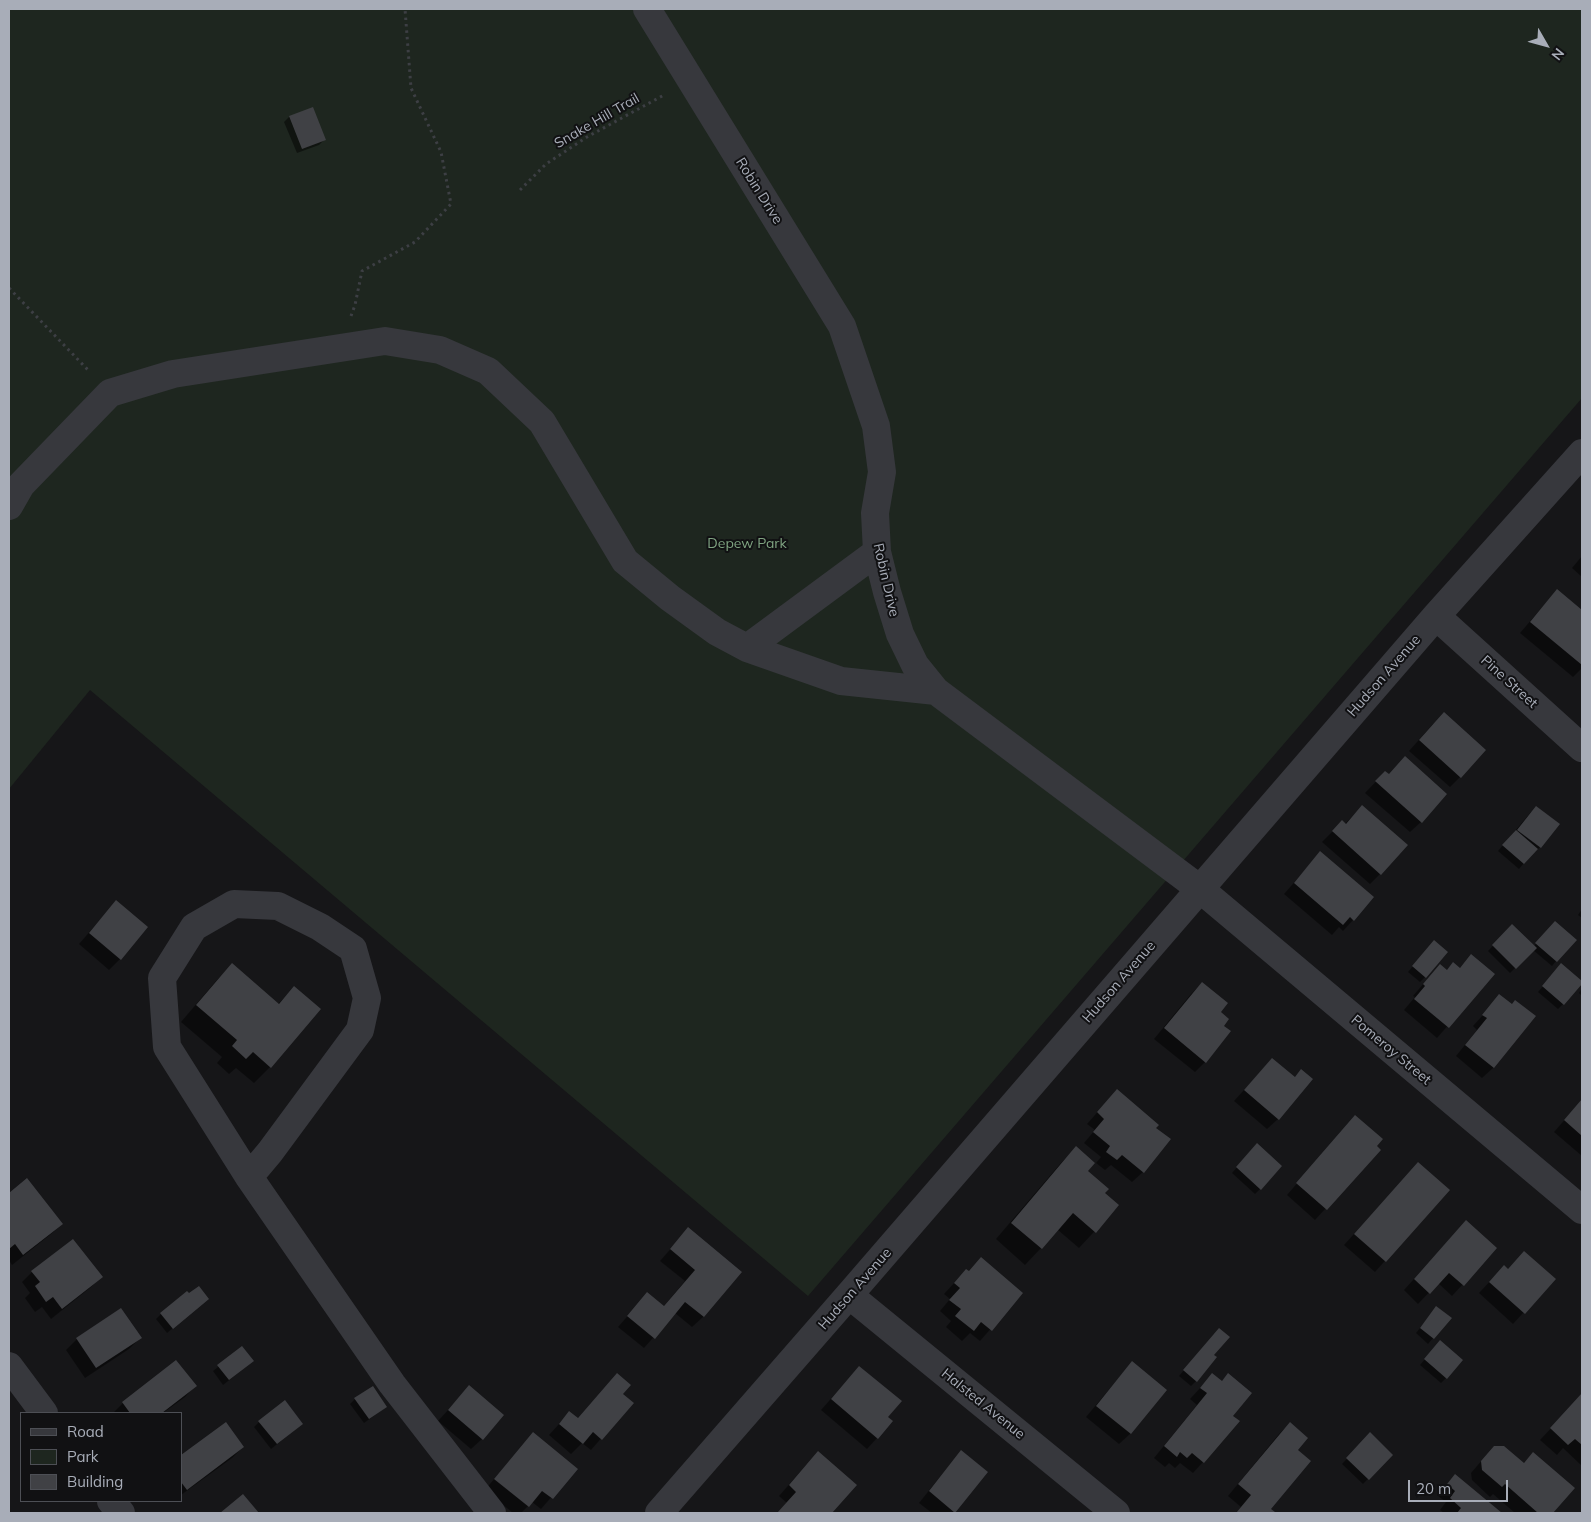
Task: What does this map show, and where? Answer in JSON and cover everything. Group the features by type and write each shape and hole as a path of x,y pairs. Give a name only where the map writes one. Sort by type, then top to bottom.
{"street":[{"name":"Robin Drive","path":"647,9 842,326 876,426 882,472 875,513 877,552 900,634 915,665 936,691 1200,889"},
{"path":"9,506 21,485 110,393 173,374 385,341 440,350 488,371 542,422 625,561 670,598 717,632 747,648 841,681 936,691"},
{"name":"Hudson Avenue","path":"659,1513 1436,616 1582,453"},
{"path":"747,648 877,552"},
{"name":"Pine Street","path":"1436,616 1582,748"},
{"name":"Pomeroy Street","path":"1200,889 1582,1210"},
{"path":"249,1177 270,1152 360,1030 367,998 352,949 320,927 278,906 234,904 194,927 162,978 167,1047 249,1177 392,1384 492,1513"},
{"name":"Halsted Avenue","path":"849,1295 1116,1513"},
{"path":"9,1366 43,1412"},
{"path":"112,1502 120,1513"}],"path":[{"path":"340,348 355,305 362,271 415,242 451,204 441,152 411,88 405,9"},
{"name":"Snake Hill Trail","path":"520,190 546,164 587,137 692,81"},
{"path":"9,288 110,393"}],"green space":[{"name":"Depew Park","path":"9,9 1582,9 1582,398 808,1296 90,690 9,789"}],"building":[{"path":"313,107 326,140 302,149 289,116"},
{"path":"1557,589 1582,610 1582,665 1530,622"},
{"path":"1444,712 1486,750 1461,778 1419,740"},
{"path":"1405,756 1447,794 1422,823 1375,781 1385,771 1389,774"},
{"path":"1362,805 1408,845 1381,875 1332,831 1342,820 1346,824"},
{"path":"1536,806 1560,824 1541,848 1517,830"},
{"path":"1516,830 1538,849 1524,864 1502,845"},
{"path":"1320,851 1374,897 1354,921 1350,917 1343,925 1294,883"},
{"path":"116,900 148,927 121,960 89,933"},
{"path":"1555,921 1577,940 1557,962 1535,943"},
{"path":"1512,924 1537,948 1516,969 1492,945"},
{"path":"1434,940 1448,952 1426,978 1412,966"},
{"path":"1471,954 1495,974 1449,1028 1414,999 1425,986 1423,984 1440,964 1447,970 1453,962 1460,968"},
{"path":"232,963 279,1004 294,986 321,1009 271,1068 253,1052 246,1059 232,1046 237,1040 196,1005"},
{"path":"1561,963 1582,981 1582,984 1564,1005 1542,986"},
{"path":"1202,982 1228,1003 1221,1012 1229,1019 1224,1026 1231,1031 1206,1063 1164,1028"},
{"path":"1499,994 1512,1004 1515,1000 1536,1016 1494,1068 1465,1045 1487,1018 1482,1015"},
{"path":"1272,1058 1295,1077 1301,1069 1313,1079 1279,1120 1244,1090"},
{"path":"1117,1089 1159,1125 1156,1128 1171,1139 1144,1173 1122,1155 1117,1160 1106,1152 1110,1146 1093,1132 1104,1119 1097,1112"},
{"path":"1582,1099 1582,1136 1564,1120"},
{"path":"1355,1115 1383,1139 1377,1146 1381,1150 1327,1210 1296,1183"},
{"path":"1257,1143 1282,1166 1261,1190 1236,1167"},
{"path":"1076,1146 1095,1163 1088,1171 1109,1189 1105,1193 1119,1205 1096,1233 1073,1213 1042,1249 1011,1223"},
{"path":"1418,1162 1450,1190 1386,1262 1354,1234"},
{"path":"27,1178 63,1224 23,1255 15,1244 9,1249 9,1193"},
{"path":"1466,1220 1497,1248 1464,1286 1449,1273 1430,1294 1414,1279"},
{"path":"688,1227 742,1272 704,1317 685,1302 655,1339 627,1316 647,1292 664,1306 695,1270 670,1249"},
{"path":"73,1239 103,1277 62,1309 53,1297 46,1302 35,1286 40,1282 31,1271"},
{"path":"1524,1251 1556,1279 1525,1314 1489,1282 1504,1265 1508,1269"},
{"path":"981,1257 1023,1293 992,1331 981,1322 974,1331 955,1316 961,1309 949,1300 960,1288 954,1283 966,1269 969,1271"},
{"path":"199,1286 209,1299 173,1329 160,1313 187,1291 189,1293"},
{"path":"1436,1306 1452,1318 1434,1339 1420,1328"},
{"path":"121,1308 142,1338 96,1368 76,1338"},
{"path":"1219,1328 1230,1337 1214,1355 1217,1357 1197,1382 1183,1370"},
{"path":"1440,1340 1463,1360 1447,1379 1424,1359"},
{"path":"242,1346 254,1361 229,1380 217,1365"},
{"path":"176,1360 197,1386 163,1412 129,1412 122,1402"},
{"path":"1132,1361 1167,1390 1131,1434 1096,1406"},
{"path":"859,1366 902,1401 888,1417 893,1421 878,1439 831,1399"},
{"path":"617,1373 631,1385 623,1394 634,1403 602,1440 593,1432 583,1444 559,1424 569,1411 578,1418"},
{"path":"1212,1373 1222,1381 1228,1373 1252,1393 1233,1416 1240,1421 1204,1463 1192,1453 1187,1458 1180,1452 1177,1457 1164,1446 1207,1393 1200,1388"},
{"path":"469,1385 504,1415 483,1440 448,1410"},
{"path":"373,1386 387,1407 369,1419 354,1398"},
{"path":"1582,1393 1582,1445 1575,1439 1568,1445 1550,1428"},
{"path":"285,1400 303,1424 277,1444 258,1421"},
{"path":"226,1422 244,1447 187,1490 182,1483 182,1454"},
{"path":"1290,1422 1308,1438 1298,1450 1311,1461 1271,1509 1274,1513 1236,1513 1251,1495 1238,1484"},
{"path":"533,1432 578,1469 553,1499 542,1491 529,1507 494,1479"},
{"path":"1370,1432 1393,1455 1369,1480 1346,1458"},
{"path":"1494,1446 1504,1446 1524,1463 1533,1452 1575,1488 1553,1513 1538,1513 1505,1484 1502,1487 1482,1470 1481,1461"},
{"path":"961,1450 988,1472 955,1513 929,1491"},
{"path":"818,1451 857,1485 832,1513 777,1513 796,1492 789,1485"},
{"path":"1455,1474 1502,1513 1457,1513 1461,1508 1450,1498 1455,1491 1447,1484"},
{"path":"243,1494 259,1513 220,1513"}]}
